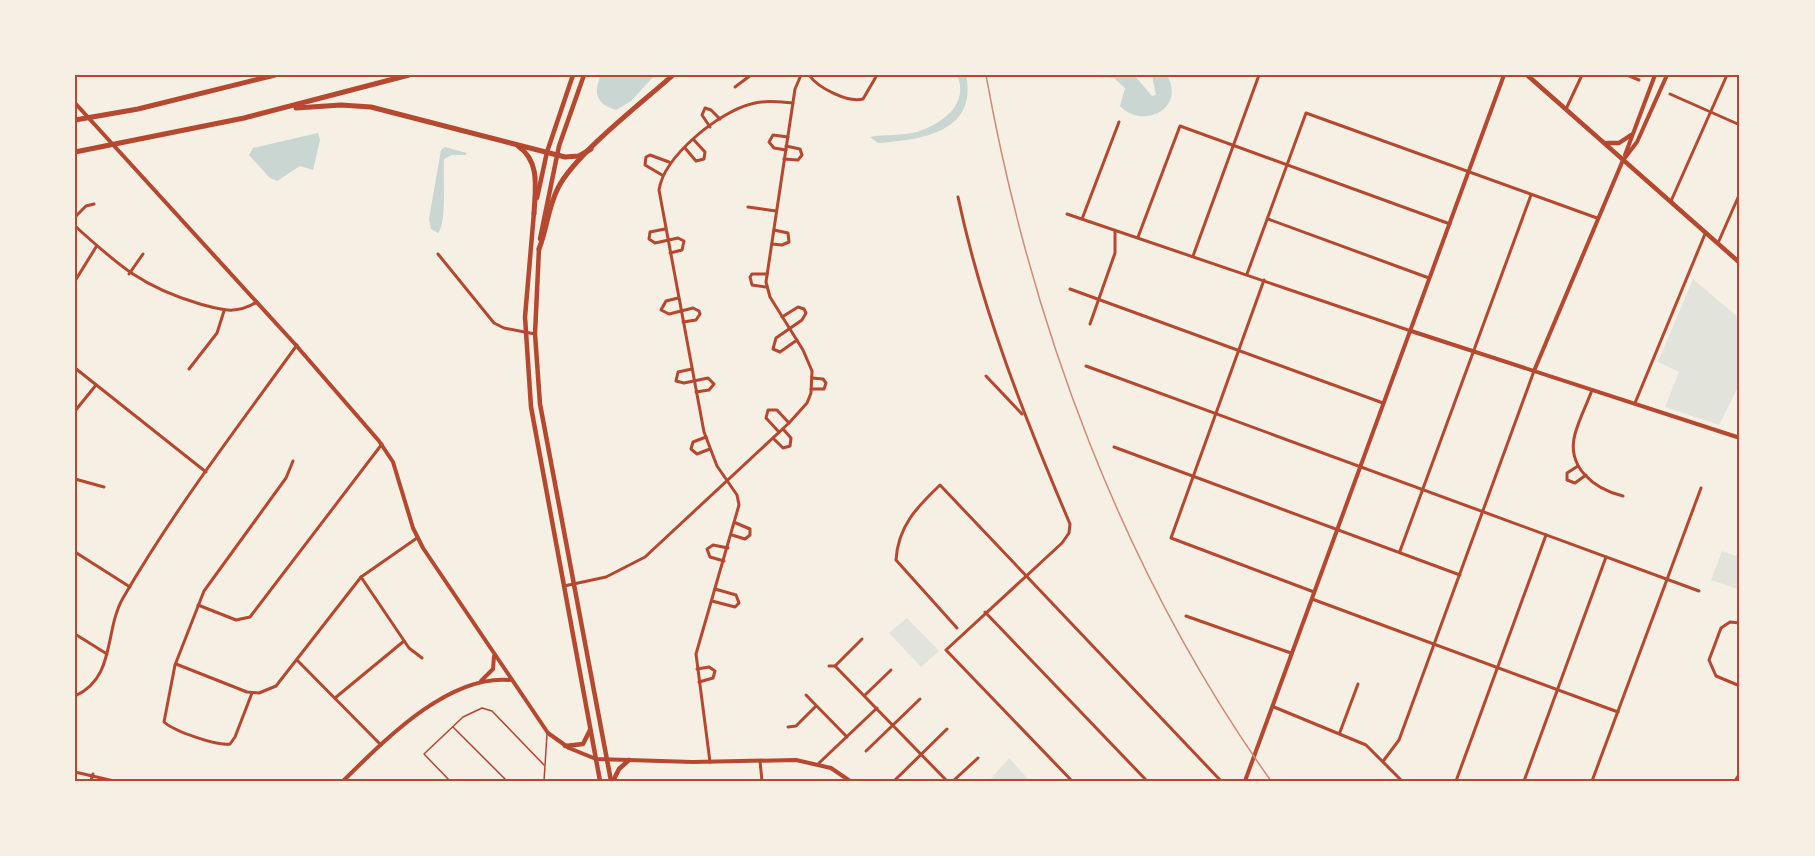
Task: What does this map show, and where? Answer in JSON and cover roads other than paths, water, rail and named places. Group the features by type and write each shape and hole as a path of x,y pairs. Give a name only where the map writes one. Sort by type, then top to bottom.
{"highway":[{"path":"75,120 138,108 274,75"},
{"path":"75,152 189,131 409,75"},
{"path":"539,249 558,186 591,149 673,75"},
{"path":"279,109 341,105 371,107 557,155 573,157 591,149"},
{"path":"514,143 526,152 535,168 534,214"}],"main road":[{"path":"573,75 547,152 534,214 526,282 525,331 531,407 600,781"},
{"path":"584,75 557,155 539,249 535,334 540,404 612,781"},
{"path":"1245,781 1504,75"},
{"path":"1527,75 1740,263"},
{"path":"1534,372 1597,218 1624,159 1631,135 1656,75"},
{"path":"1624,159 1637,142 1667,75"},
{"path":"75,104 297,345 382,444 398,475 417,538 510,680 548,733 565,746 596,759 710,762 796,760 819,763 850,781"},
{"path":"1604,142 1619,143 1631,135"},
{"path":"1411,331 1740,438"},
{"path":"343,781 381,745 447,697 481,681 493,669 494,655"},
{"path":"481,681 510,680"},
{"path":"565,746 583,744 590,727"},
{"path":"612,781 619,769 630,760"}],"street":[{"path":"735,87 751,75"},
{"path":"564,586 606,577 645,557 802,410 811,389 810,364 766,287 793,103 801,75"},
{"path":"809,75 817,83 855,100 863,99 877,75"},
{"path":"1193,256 1259,75"},
{"path":"1566,109 1582,75"},
{"path":"1627,75 1639,80"},
{"path":"1671,201 1727,75"},
{"path":"1670,94 1740,125"},
{"path":"710,762 696,654 736,523 739,505 706,437 660,200 662,175 669,162 720,119 752,104 793,103"},
{"path":"710,127 702,115 705,108 711,110 720,119"},
{"path":"1247,274 1306,113 1597,218"},
{"path":"1082,219 1119,122"},
{"path":"1138,237 1180,126 1450,224"},
{"path":"784,159 798,160 802,155 800,149 774,148 769,142 773,135 788,137"},
{"path":"685,148 696,161 704,159 705,152 694,140"},
{"path":"662,175 645,165 646,157 650,155 669,162"},
{"path":"1718,243 1740,193"},
{"path":"1400,551 1531,195"},
{"path":"958,197 968,243 1025,417 1070,524 1066,538 946,650 1072,781"},
{"path":"75,217 86,206 94,204"},
{"path":"748,207 776,211"},
{"path":"1067,214 1411,331"},
{"path":"1267,219 1429,278"},
{"path":"75,226 129,273 161,291 224,311 242,310 257,302"},
{"path":"665,229 650,232 648,239 655,243 681,239 685,244 682,250 670,253"},
{"path":"772,244 782,245 789,242 788,233 774,230"},
{"path":"1090,324 1101,299 1115,253 1115,231"},
{"path":"1635,403 1706,232"},
{"path":"75,281 97,246"},
{"path":"129,273 143,254"},
{"path":"438,254 463,281 494,323 504,328 535,334"},
{"path":"766,287 752,285 750,277 753,274 767,274"},
{"path":"1264,280 1171,538 1314,592"},
{"path":"1070,289 1383,403"},
{"path":"678,298 666,301 662,310 669,314 696,309 700,314 696,321 683,322"},
{"path":"782,317 798,307 804,309 804,318 772,342 773,349 780,352 797,340"},
{"path":"189,369 218,331 224,311"},
{"path":"75,696 88,689 99,676 107,654 117,611 130,587 206,472 297,345"},
{"path":"1086,366 1699,591"},
{"path":"75,368 206,472"},
{"path":"692,369 678,372 675,378 679,383 708,378 713,381 709,390 696,392"},
{"path":"1384,760 1399,740 1534,372"},
{"path":"987,376 1025,417"},
{"path":"811,389 824,389 826,383 823,379 812,378"},
{"path":"75,411 96,385"},
{"path":"1592,390 1574,442 1578,466 1586,476 1606,490 1623,496"},
{"path":"773,438 783,448 790,446 791,438 766,418 768,410 777,410 789,423"},
{"path":"706,437 693,442 691,449 697,454 710,449"},
{"path":"198,605 236,620 250,617 382,444"},
{"path":"1114,447 1460,575"},
{"path":"252,693 235,737 230,744 222,744 168,726 164,722 176,664 209,582 286,478 292,461"},
{"path":"1578,466 1567,473 1567,480 1575,483 1586,476"},
{"path":"75,479 104,487"},
{"path":"957,628 896,560 896,551 910,514 939,485 1221,781"},
{"path":"1592,781 1701,488"},
{"path":"732,535 745,539 750,535 750,529 736,523"},
{"path":"1456,781 1546,535"},
{"path":"176,664 252,693 276,686 361,577 417,538"},
{"path":"724,561 710,557 707,549 713,545 728,548"},
{"path":"75,552 130,587"},
{"path":"1524,781 1606,557"},
{"path":"361,577 404,641 414,653 422,658"},
{"path":"711,601 735,608 739,603 736,596 715,589"},
{"path":"1312,599 1618,712"},
{"path":"985,612 1147,781"},
{"path":"1186,616 1291,653"},
{"path":"1740,623 1730,622 1721,628 1709,660 1716,676 1740,686"},
{"path":"75,633 107,654"},
{"path":"835,666 862,639"},
{"path":"335,698 404,641"},
{"path":"297,660 381,745"},
{"path":"829,666 835,666 865,695 947,781"},
{"path":"697,669 709,667 715,671 713,678 699,682"},
{"path":"865,695 891,670"},
{"path":"1340,732 1358,684"},
{"path":"806,695 846,737"},
{"path":"866,751 920,699"},
{"path":"788,728 796,726 816,706"},
{"path":"1274,707 1340,732 1366,745 1384,760 1402,781"},
{"path":"819,763 877,708"},
{"path":"895,780 947,729"},
{"path":"953,781 978,758"},
{"path":"760,761 762,781"},
{"path":"75,772 93,774 114,781"},
{"path":"1735,781 1740,772"},
{"path":"91,781 93,774"}],"lane":[{"path":"450,781 424,754 471,712 487,708 544,765"},
{"path":"453,727 507,781"},
{"path":"544,781 548,733"}],"railway":[{"path":"986,75 1005,169 1029,262 1057,353 1090,444 1128,532 1170,618 1218,701 1271,781"}]}
